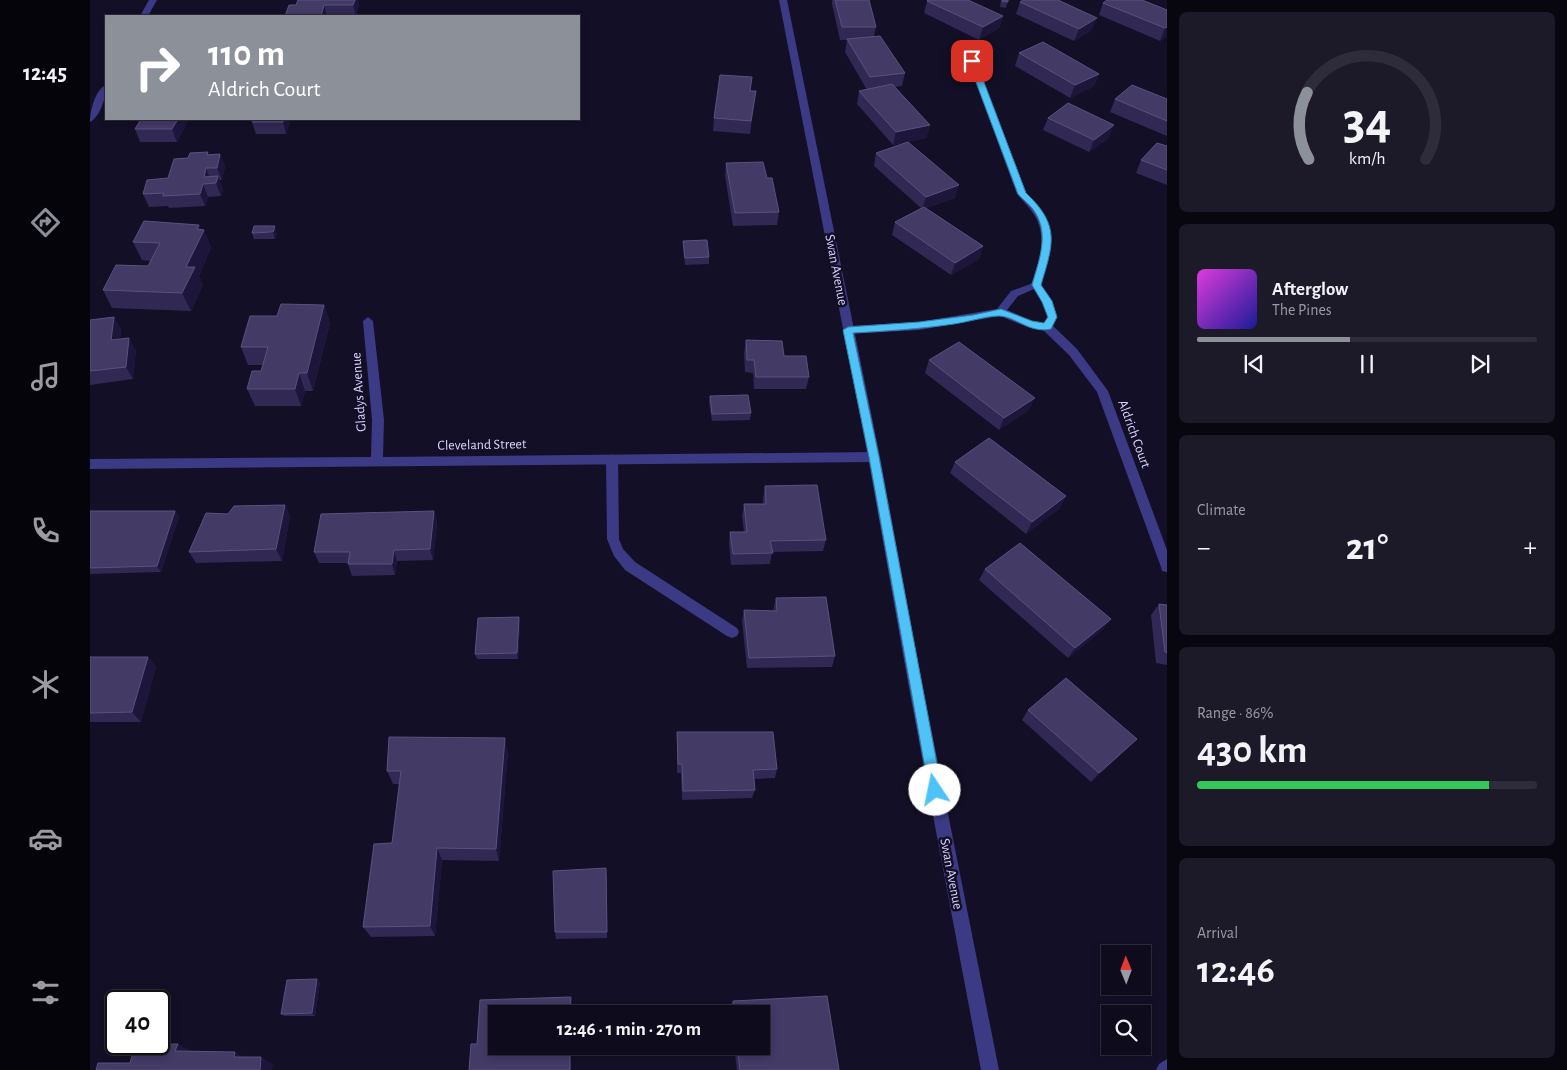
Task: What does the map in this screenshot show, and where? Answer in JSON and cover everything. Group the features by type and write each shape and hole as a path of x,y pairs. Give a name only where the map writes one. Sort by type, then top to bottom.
{"street":[{"path":"145,15 153,0"},
{"name":"Swan Avenue","path":"783,0 874,457 916,688 990,1070"},
{"path":"972,61 1022,194 1037,208 1046,228 1047,247 1036,285"},
{"path":"90,119 105,90"},
{"path":"848,330 919,326 1001,312 1030,324 1047,327 1052,317 1047,301 1036,285"},
{"path":"1001,312 1007,300 1019,290 1036,285"},
{"name":"Gladys Avenue","path":"368,321 378,420 377,461"},
{"name":"Aldrich Court","path":"1047,327 1072,352 1102,391 1167,567"},
{"name":"Cleveland Street","path":"90,464 874,457"},
{"path":"612,459 613,539 618,552 630,566 732,632"}],"building":[{"path":"298,0 355,0 353,5 324,5 321,15 285,15 289,5 296,5"},
{"path":"835,0 869,0 876,27 842,27"},
{"path":"928,0 968,0 1003,16 983,27"},
{"path":"1023,0 1058,0 1097,18 1079,29 1020,2"},
{"path":"1107,0 1142,0 1167,10 1167,27 1165,28 1103,3"},
{"path":"880,36 905,73 870,77 847,39"},
{"path":"1043,42 1099,74 1075,85 1019,53"},
{"path":"720,75 752,77 750,91 756,91 751,121 714,118"},
{"path":"892,84 930,125 896,132 859,91"},
{"path":"1132,85 1167,99 1167,121 1115,99"},
{"path":"1068,103 1114,125 1094,140 1048,118"},
{"path":"140,120 177,120 172,129 135,129"},
{"path":"253,120 284,120 283,122 252,122"},
{"path":"908,142 959,185 926,197 876,153"},
{"path":"1157,143 1167,146 1167,170 1141,160"},
{"path":"208,152 207,155 220,154 217,168 206,168 204,177 218,176 216,183 203,184 200,194 163,196 164,193 143,194 147,180 168,178 174,159 188,158 190,153"},
{"path":"763,162 767,178 772,178 779,212 735,213 726,163"},
{"path":"924,207 983,246 955,263 895,222"},
{"path":"144,221 199,225 197,229 204,230 186,267 195,267 182,293 103,290 116,265 148,266 160,243 133,242"},
{"path":"254,226 275,226 273,232 252,233"},
{"path":"707,240 709,257 685,258 683,241"},
{"path":"281,304 324,305 307,373 299,373 295,389 247,389 252,371 261,371 268,347 241,347 250,316 277,316"},
{"path":"114,317 111,340 129,338 126,367 90,371 90,320"},
{"path":"746,340 782,341 784,356 806,356 809,377 756,377 754,360 747,360"},
{"path":"959,342 1035,398 1004,418 929,360"},
{"path":"748,395 751,413 712,414 710,396"},
{"path":"989,438 1066,496 1032,522 955,462"},
{"path":"817,485 826,540 770,541 773,553 733,554 730,532 747,532 744,504 766,504 765,486"},
{"path":"285,505 276,549 189,552 206,513 228,514 234,506"},
{"path":"90,511 175,511 157,566 90,568"},
{"path":"434,511 430,549 394,550 392,564 348,564 350,552 314,552 321,514"},
{"path":"1020,543 1111,619 1075,648 985,569"},
{"path":"826,597 835,656 749,658 744,610 777,611 776,598"},
{"path":"1159,604 1167,605 1167,653 1165,652"},
{"path":"519,617 517,653 475,654 478,618"},
{"path":"90,657 148,657 132,712 90,713"},
{"path":"1066,678 1137,739 1099,773 1028,710"},
{"path":"677,732 773,732 777,769 753,770 755,790 683,791 682,764 678,764"},
{"path":"389,737 505,738 496,849 437,848 430,926 363,927 374,844 392,843 401,771 387,771"},
{"path":"606,868 607,932 555,932 553,871"},
{"path":"317,979 312,1013 281,1014 287,980"},
{"path":"827,996 839,1070 740,1070 738,1055 770,1055 770,1005 733,1005 733,1001"},
{"path":"571,997 571,1005 488,1005 488,1055 570,1055 570,1070 469,1070 471,1044 477,1044 480,1000"},
{"path":"170,1044 178,1044 175,1051 235,1052 234,1057 261,1057 260,1070 96,1070 98,1063 130,1063 132,1055 170,1055"}],"route":[{"path":"935,790 874,457 848,330 919,326 1001,312 1030,324 1047,327 1052,317 1047,301 1036,285 1047,247 1046,228 1037,208 1022,194 972,61"}]}
